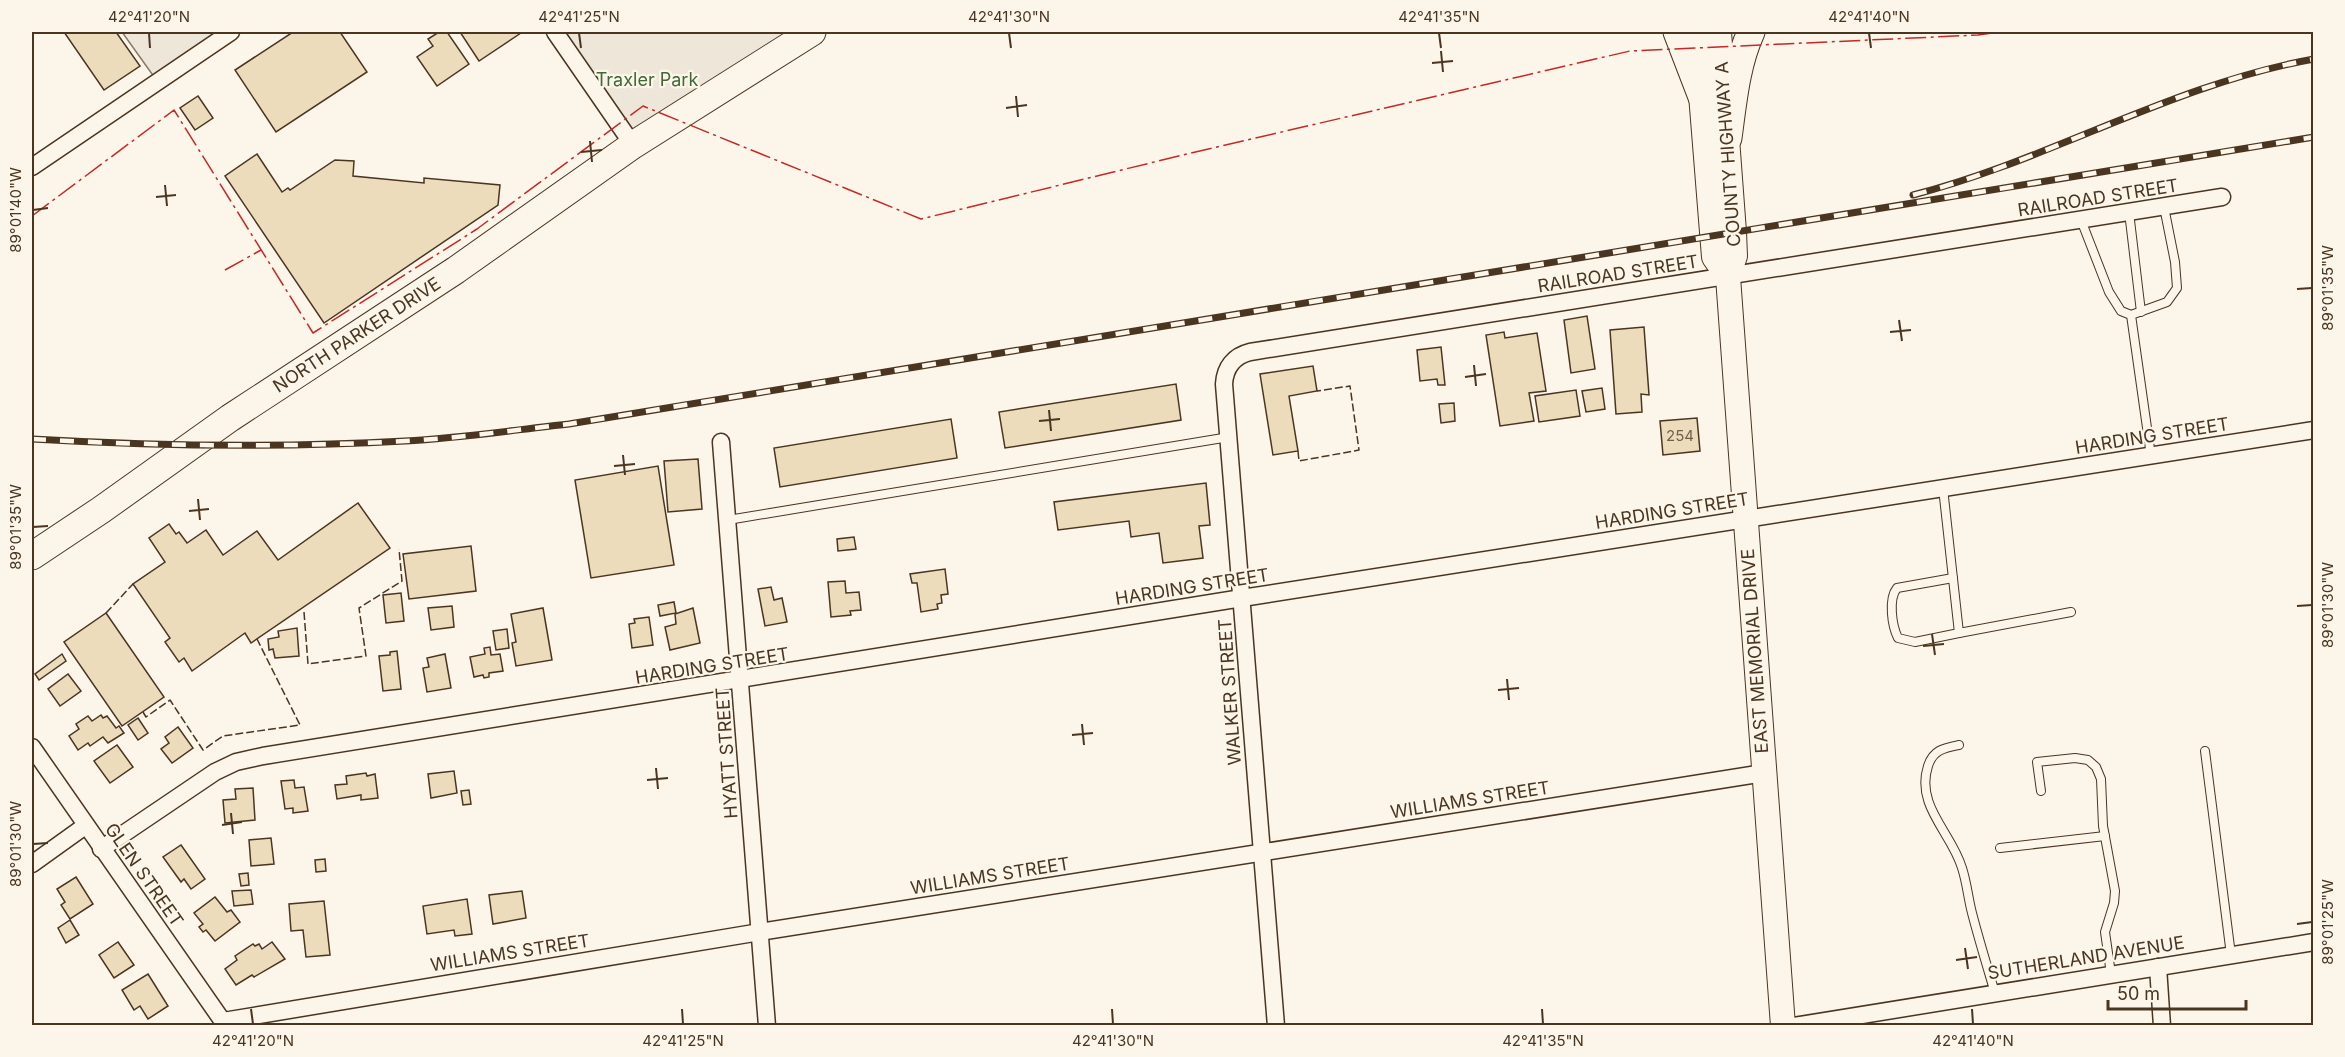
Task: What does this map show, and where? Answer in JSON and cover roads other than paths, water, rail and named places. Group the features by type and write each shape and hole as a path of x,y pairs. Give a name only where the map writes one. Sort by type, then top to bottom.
{"main road":[{"name":"NORTH PARKER DRIVE","path":"682,115 804,32"},
{"name":"NORTH PARKER DRIVE","path":"32,556 230,418 456,270 633,145 812,32"},
{"path":"1677,32 1702,97"},
{"name":"COUNTY HIGHWAY A","path":"1696,32 1714,257 1728,277"},
{"name":"COUNTY HIGHWAY A","path":"1719,32 1735,256 1728,277"},
{"path":"1728,138 1738,74 1744,47 1751,32"},
{"name":"EAST MEMORIAL DRIVE","path":"1728,277 1783,1026"}],"street":[{"path":"32,167 231,32"},
{"path":"555,32 633,145"},
{"name":"RAILROAD STREET","path":"1234,359 1250,352 2222,198"},
{"name":"WALKER STREET","path":"1234,359 1224,375 1276,1026"},
{"name":"HARDING STREET","path":"101,849 215,772 236,762 1242,598 2313,430"},
{"name":"HYATT STREET","path":"722,442 767,1026"},
{"name":"GLEN STREET","path":"32,747 224,1023"},
{"name":"WILLIAMS STREET","path":"224,1023 760,932 1764,773"},
{"path":"32,864 85,826"},
{"name":"SUTHERLAND AVENUE","path":"1794,1026 2313,942"},
{"path":"2158,966 2162,1026"}],"lane":[{"path":"2081,220 2109,292 2121,311 2131,315 2167,302 2177,288 2175,262 2164,207"},
{"path":"2129,212 2141,312"},
{"path":"2131,315 2151,456"},
{"path":"728,520 1229,437"},
{"path":"1943,488 1959,633"},
{"path":"1953,578 1898,588 1892,596 1894,630 1898,638 1915,642 2071,612"},
{"path":"1959,745 1937,751 1929,761 1925,774 1925,789 1936,819 1962,867 1972,915 1995,993"},
{"path":"2205,751 2231,955"},
{"path":"2041,791 2037,762 2075,758 2088,760 2097,767 2101,779 2105,836 2115,891 2114,903 2105,932 2111,974"},
{"path":"2000,848 2105,836"}],"railway":[{"path":"1913,195 2014,162 2211,86 2314,59"},
{"path":"32,439 172,445 312,445 426,440 569,424 2314,137"}],"park label":[{"name":"Traxler Park","path":"647,80"}]}
